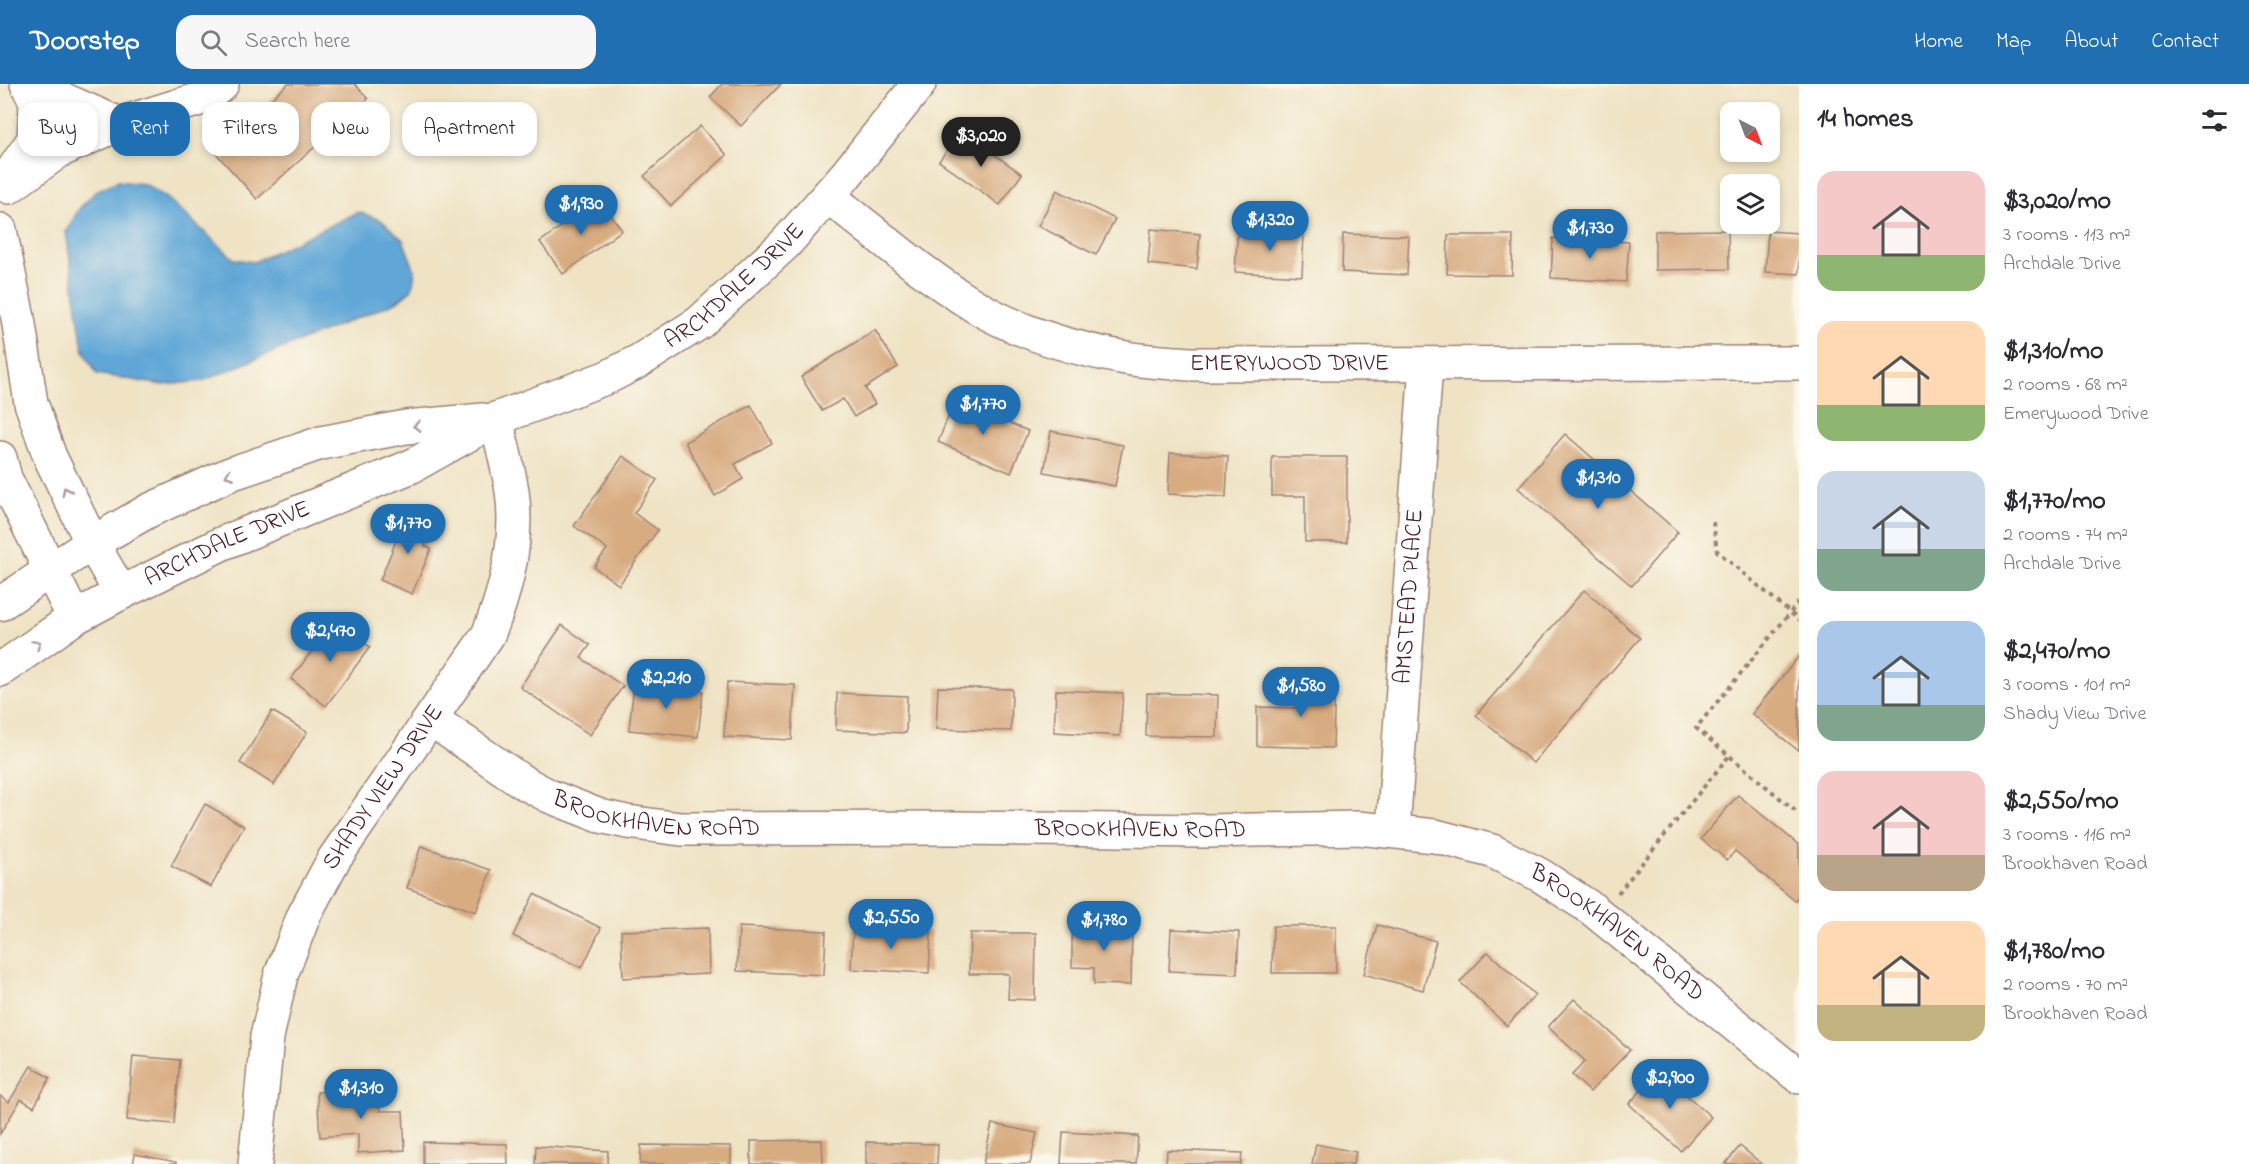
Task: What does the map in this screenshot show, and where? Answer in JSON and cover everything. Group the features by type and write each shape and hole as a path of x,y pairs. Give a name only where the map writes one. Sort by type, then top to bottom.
{"street":[{"path":"27,84 110,120"},
{"path":"0,221 13,171 34,139 36,102 27,84"},
{"path":"190,102 206,97 222,84"},
{"name":"ARCHDALE DRIVE","path":"0,670 74,618 121,593 224,543 412,466 496,419 608,377 639,361 699,323 785,244 828,196 919,84"},
{"path":"9,187 59,151 110,128"},
{"name":"EMERYWOOD DRIVE","path":"828,196 932,278 968,301 1036,334 1066,344 1127,358 1190,364 1799,363"},
{"path":"0,230 12,359 32,404 50,458 92,543 121,593"},
{"name":"AMSTEAD PLACE","path":"1393,830 1426,364"},
{"name":"ARCHDALE DRIVE","path":"0,604 92,543 148,511 230,474 321,443 406,427 496,419"},
{"name":"SHADY VIEW DRIVE","path":"255,1164 267,1036 281,975 304,915 334,859 432,720 488,634 502,602 512,559 514,537 512,494 496,419"},
{"path":"0,458 5,478 74,618"},
{"name":"BROOKHAVEN ROAD","path":"432,720 523,782 549,796 600,816 681,829 963,828 1208,831 1358,828 1436,836 1492,851 1540,875 1592,909 1799,1077"}],"path":[{"path":"1713,522 1717,551 1799,620"},
{"path":"1799,602 1696,729 1799,814"},
{"path":"1614,898 1729,756"}],"water":[{"path":"117,181 145,184 166,197 234,259 254,262 358,212 381,220 403,240 415,271 412,289 396,302 202,381 163,385 97,374 83,349 66,232 79,209 96,191"}],"building":[{"path":"288,84 355,84 368,99 365,102 311,102 311,150 257,199 218,156 299,156 299,102 268,102"},
{"path":"722,84 781,84 741,126 710,97"},
{"path":"700,126 727,155 671,206 644,176"},
{"path":"961,131 1022,174 1000,205 939,161"},
{"path":"1057,190 1115,219 1096,255 1038,226"},
{"path":"599,199 622,230 563,274 540,242"},
{"path":"1238,228 1304,232 1302,276 1235,272"},
{"path":"1151,229 1200,234 1197,269 1148,264"},
{"path":"1720,230 1720,234 1728,234 1729,269 1655,270 1655,231"},
{"path":"1780,232 1799,233 1799,274 1765,272 1768,234 1780,234"},
{"path":"1343,234 1409,236 1407,275 1342,272"},
{"path":"1448,235 1513,235 1512,275 1447,274"},
{"path":"1553,238 1629,242 1626,282 1551,278"},
{"path":"875,330 898,367 865,388 875,404 854,417 843,399 822,411 801,377"},
{"path":"955,400 1028,431 1011,473 938,442"},
{"path":"751,405 772,443 735,464 743,479 715,496 685,442"},
{"path":"1051,431 1123,445 1115,486 1044,472"},
{"path":"1565,434 1678,532 1632,586 1518,488"},
{"path":"1170,453 1228,456 1226,497 1168,494"},
{"path":"623,456 657,480 634,513 658,530 619,585 594,567 607,549 574,526"},
{"path":"1272,457 1347,457 1347,542 1305,542 1305,496 1272,496"},
{"path":"407,514 434,525 425,546 431,549 412,594 380,580"},
{"path":"1584,590 1640,638 1533,763 1476,715"},
{"path":"334,621 370,647 326,706 291,679"},
{"path":"562,625 590,645 581,658 623,686 590,735 520,687"},
{"path":"1799,656 1799,751 1752,714"},
{"path":"1298,677 1335,678 1333,748 1257,746 1257,707 1298,708"},
{"path":"727,682 795,685 792,740 724,737"},
{"path":"634,684 703,691 698,737 629,730"},
{"path":"938,687 1012,689 1011,731 936,729"},
{"path":"1056,690 1123,693 1120,736 1054,732"},
{"path":"837,693 907,696 906,733 836,730"},
{"path":"1147,693 1218,695 1217,737 1146,736"},
{"path":"272,711 307,732 274,785 240,763"},
{"path":"1738,795 1799,845 1799,896 1795,901 1735,851 1727,860 1701,839"},
{"path":"205,804 244,826 211,887 171,866"},
{"path":"421,846 491,870 476,912 407,888"},
{"path":"534,894 601,928 582,968 513,936"},
{"path":"1072,925 1132,926 1131,985 1094,984 1094,968 1072,967"},
{"path":"1377,925 1436,941 1423,990 1364,974"},
{"path":"1273,926 1336,926 1336,973 1272,973"},
{"path":"739,927 826,931 824,975 737,971"},
{"path":"708,928 709,974 623,978 621,931"},
{"path":"853,928 931,932 929,973 851,969"},
{"path":"1171,929 1239,932 1237,974 1169,971"},
{"path":"970,933 1036,933 1035,1000 1008,999 1009,974 969,974"},
{"path":"1488,952 1535,995 1507,1026 1460,982"},
{"path":"1574,999 1630,1050 1590,1092 1572,1075 1585,1061 1548,1027"},
{"path":"133,1056 180,1060 174,1124 127,1120"},
{"path":"31,1066 50,1078 34,1107 21,1099 0,1134 0,1096 9,1102"},
{"path":"1659,1070 1711,1117 1681,1151 1629,1104"},
{"path":"377,1090 380,1111 403,1111 405,1150 358,1153 358,1134 320,1137 317,1092"},
{"path":"992,1124 1037,1133 1030,1164 983,1164"},
{"path":"1063,1132 1138,1136 1136,1164 1061,1164"},
{"path":"822,1140 823,1164 751,1164 751,1141"},
{"path":"423,1142 507,1144 508,1164 423,1164"},
{"path":"866,1142 938,1144 937,1164 866,1164"},
{"path":"1316,1144 1356,1152 1353,1164 1312,1164"},
{"path":"641,1145 731,1146 731,1164 640,1164"},
{"path":"536,1146 608,1151 607,1164 535,1164"},
{"path":"1740,1146 1762,1164 1725,1164"},
{"path":"1167,1150 1242,1153 1241,1164 1166,1164"},
{"path":"135,1154 176,1162 176,1164 133,1164"}]}
